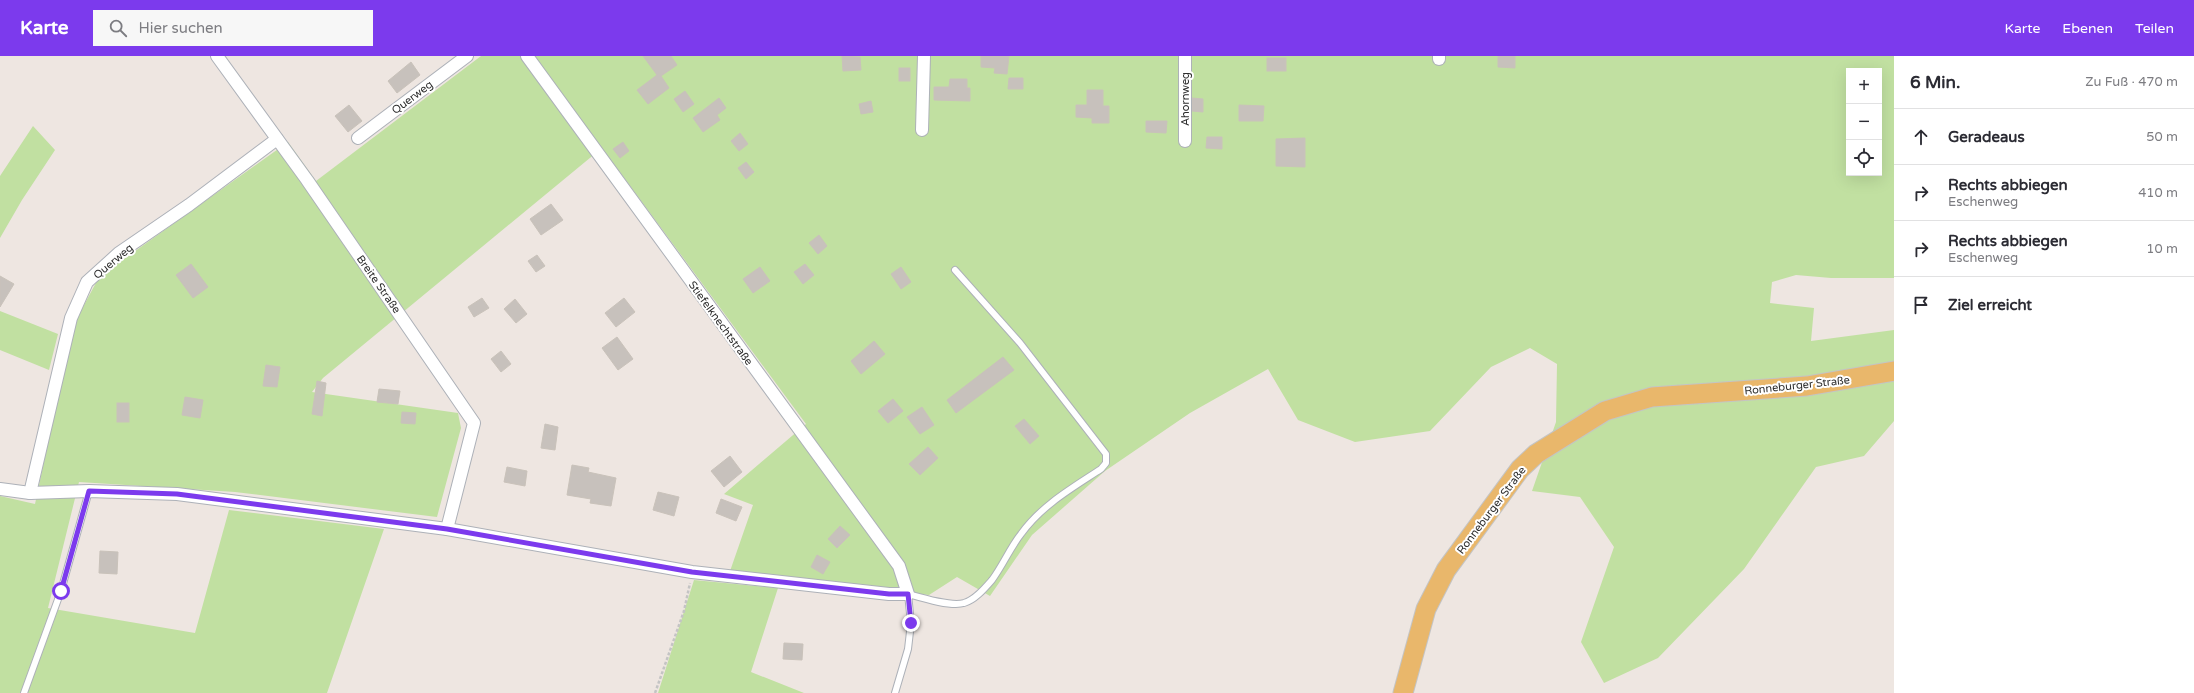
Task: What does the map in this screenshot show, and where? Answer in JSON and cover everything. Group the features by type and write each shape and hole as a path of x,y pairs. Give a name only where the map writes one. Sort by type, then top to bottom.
{"main road":[{"name":"Ronneburger Straße","path":"1404,693 1426,609 1446,570 1520,469 1536,454 1605,411 1652,397 1807,386 1894,370"}],"street":[{"name":"Breite Straße","path":"217,56 277,139 474,422 447,529"},
{"name":"Querweg","path":"358,138 467,56"},
{"name":"Stiefelknechtstraße","path":"527,56 899,566 908,594"},
{"path":"922,130 924,56"},
{"name":"Ahornweg","path":"1185,56 1185,141"},
{"name":"Querweg","path":"30,493 71,318 87,282 119,253 189,205 277,139"},
{"path":"0,489 30,493 89,491 177,494 447,529 692,572 889,594 908,594"}],"lane":[{"path":"895,693 908,649 911,623 908,594 933,602 964,603 976,596 998,572 1021,534 1033,519 1055,498 1101,469 1106,463 1106,454 1020,343 955,270"},
{"path":"24,693 61,591 89,491"}],"path":[{"path":"655,693 684,611 692,572"}],"green space":[{"path":"481,56 1894,56 1894,278 1831,278 1796,275 1772,282 1770,303 1814,308 1811,341 1894,330 1894,421 1864,456 1816,467 1744,569 1658,658 1604,683 1581,642 1614,547 1580,497 1532,491 1556,422 1557,364 1530,348 1491,367 1430,431 1355,442 1298,420 1268,369 1190,413 1105,471 1032,535 990,596 957,577 929,595 729,574 753,505 724,494 806,424 602,148 323,378 312,392 458,413 461,428 437,517 235,492 79,482 48,608 195,633 229,510 384,529 327,693 0,693 0,496 35,504 70,339 78,316 97,281 117,264 288,142 316,181"},
{"path":"33,126 55,150 22,200 0,238 0,176"},
{"path":"0,311 58,334 49,370 0,350"},
{"path":"694,580 778,588 751,672 804,693 658,693"}],"building":[{"path":"643,56 671,56 677,65 661,76 669,88 648,104 637,90 657,75"},
{"path":"842,56 860,57 861,70 843,71"},
{"path":"981,56 1009,56 1007,74 994,73 995,68 981,67"},
{"path":"1498,56 1515,56 1515,68 1498,67"},
{"path":"1267,58 1286,58 1286,71 1267,71"},
{"path":"411,62 420,75 397,93 388,81"},
{"path":"899,68 910,68 910,81 899,81"},
{"path":"1009,78 1023,78 1023,89 1008,89"},
{"path":"950,79 967,79 967,88 970,88 970,101 934,100 934,87 949,87"},
{"path":"1087,90 1103,90 1103,106 1109,106 1109,123 1092,123 1092,118 1076,117 1076,105 1087,105"},
{"path":"685,91 694,104 683,112 674,99"},
{"path":"719,98 726,108 717,115 720,120 703,132 693,118"},
{"path":"1192,98 1203,99 1203,112 1192,111"},
{"path":"871,101 873,112 861,114 859,104"},
{"path":"349,105 362,121 348,132 335,116"},
{"path":"1239,105 1264,106 1263,121 1239,121"},
{"path":"1146,121 1167,121 1166,133 1146,132"},
{"path":"740,133 748,144 739,151 731,141"},
{"path":"1207,137 1222,137 1222,149 1206,148"},
{"path":"1305,138 1305,167 1276,166 1276,139"},
{"path":"623,142 629,151 620,158 613,149"},
{"path":"746,162 754,172 746,179 738,168"},
{"path":"551,204 563,220 541,235 530,219"},
{"path":"819,235 827,246 818,254 809,243"},
{"path":"537,255 545,266 536,272 528,261"},
{"path":"191,264 208,287 193,298 176,275"},
{"path":"805,264 814,275 803,284 794,272"},
{"path":"760,267 770,281 753,293 743,279"},
{"path":"901,267 911,282 901,289 891,274"},
{"path":"0,276 14,284 0,307"},
{"path":"482,298 489,308 474,317 468,307"},
{"path":"624,298 635,312 616,327 605,313"},
{"path":"515,299 527,314 516,323 504,309"},
{"path":"617,337 633,359 618,370 602,348"},
{"path":"874,341 885,354 861,374 851,361"},
{"path":"501,351 511,364 501,372 491,359"},
{"path":"1003,357 1014,370 956,413 947,400"},
{"path":"266,365 280,367 277,387 263,386"},
{"path":"317,381 326,383 322,416 312,414"},
{"path":"379,389 400,391 398,404 377,402"},
{"path":"185,397 203,400 200,418 182,415"},
{"path":"893,399 903,411 888,423 878,411"},
{"path":"117,403 129,403 129,422 117,422"},
{"path":"922,407 934,425 920,434 907,417"},
{"path":"402,412 416,413 415,424 401,423"},
{"path":"1024,419 1039,436 1030,444 1015,426"},
{"path":"545,424 558,427 555,450 541,448"},
{"path":"928,447 938,458 920,475 909,464"},
{"path":"730,456 742,472 724,487 711,471"},
{"path":"572,465 589,468 588,472 616,478 611,506 590,503 591,499 567,495"},
{"path":"507,467 527,471 525,486 504,482"},
{"path":"658,492 679,497 674,516 653,510"},
{"path":"721,499 742,507 736,521 716,513"},
{"path":"840,526 850,535 837,548 828,539"},
{"path":"100,551 118,552 117,574 99,573"},
{"path":"817,555 830,562 823,574 811,567"},
{"path":"784,643 803,644 802,660 783,659"}],"route":[{"path":"61,591 89,491 177,494 447,529 692,572 889,594 908,594 911,623"}]}
